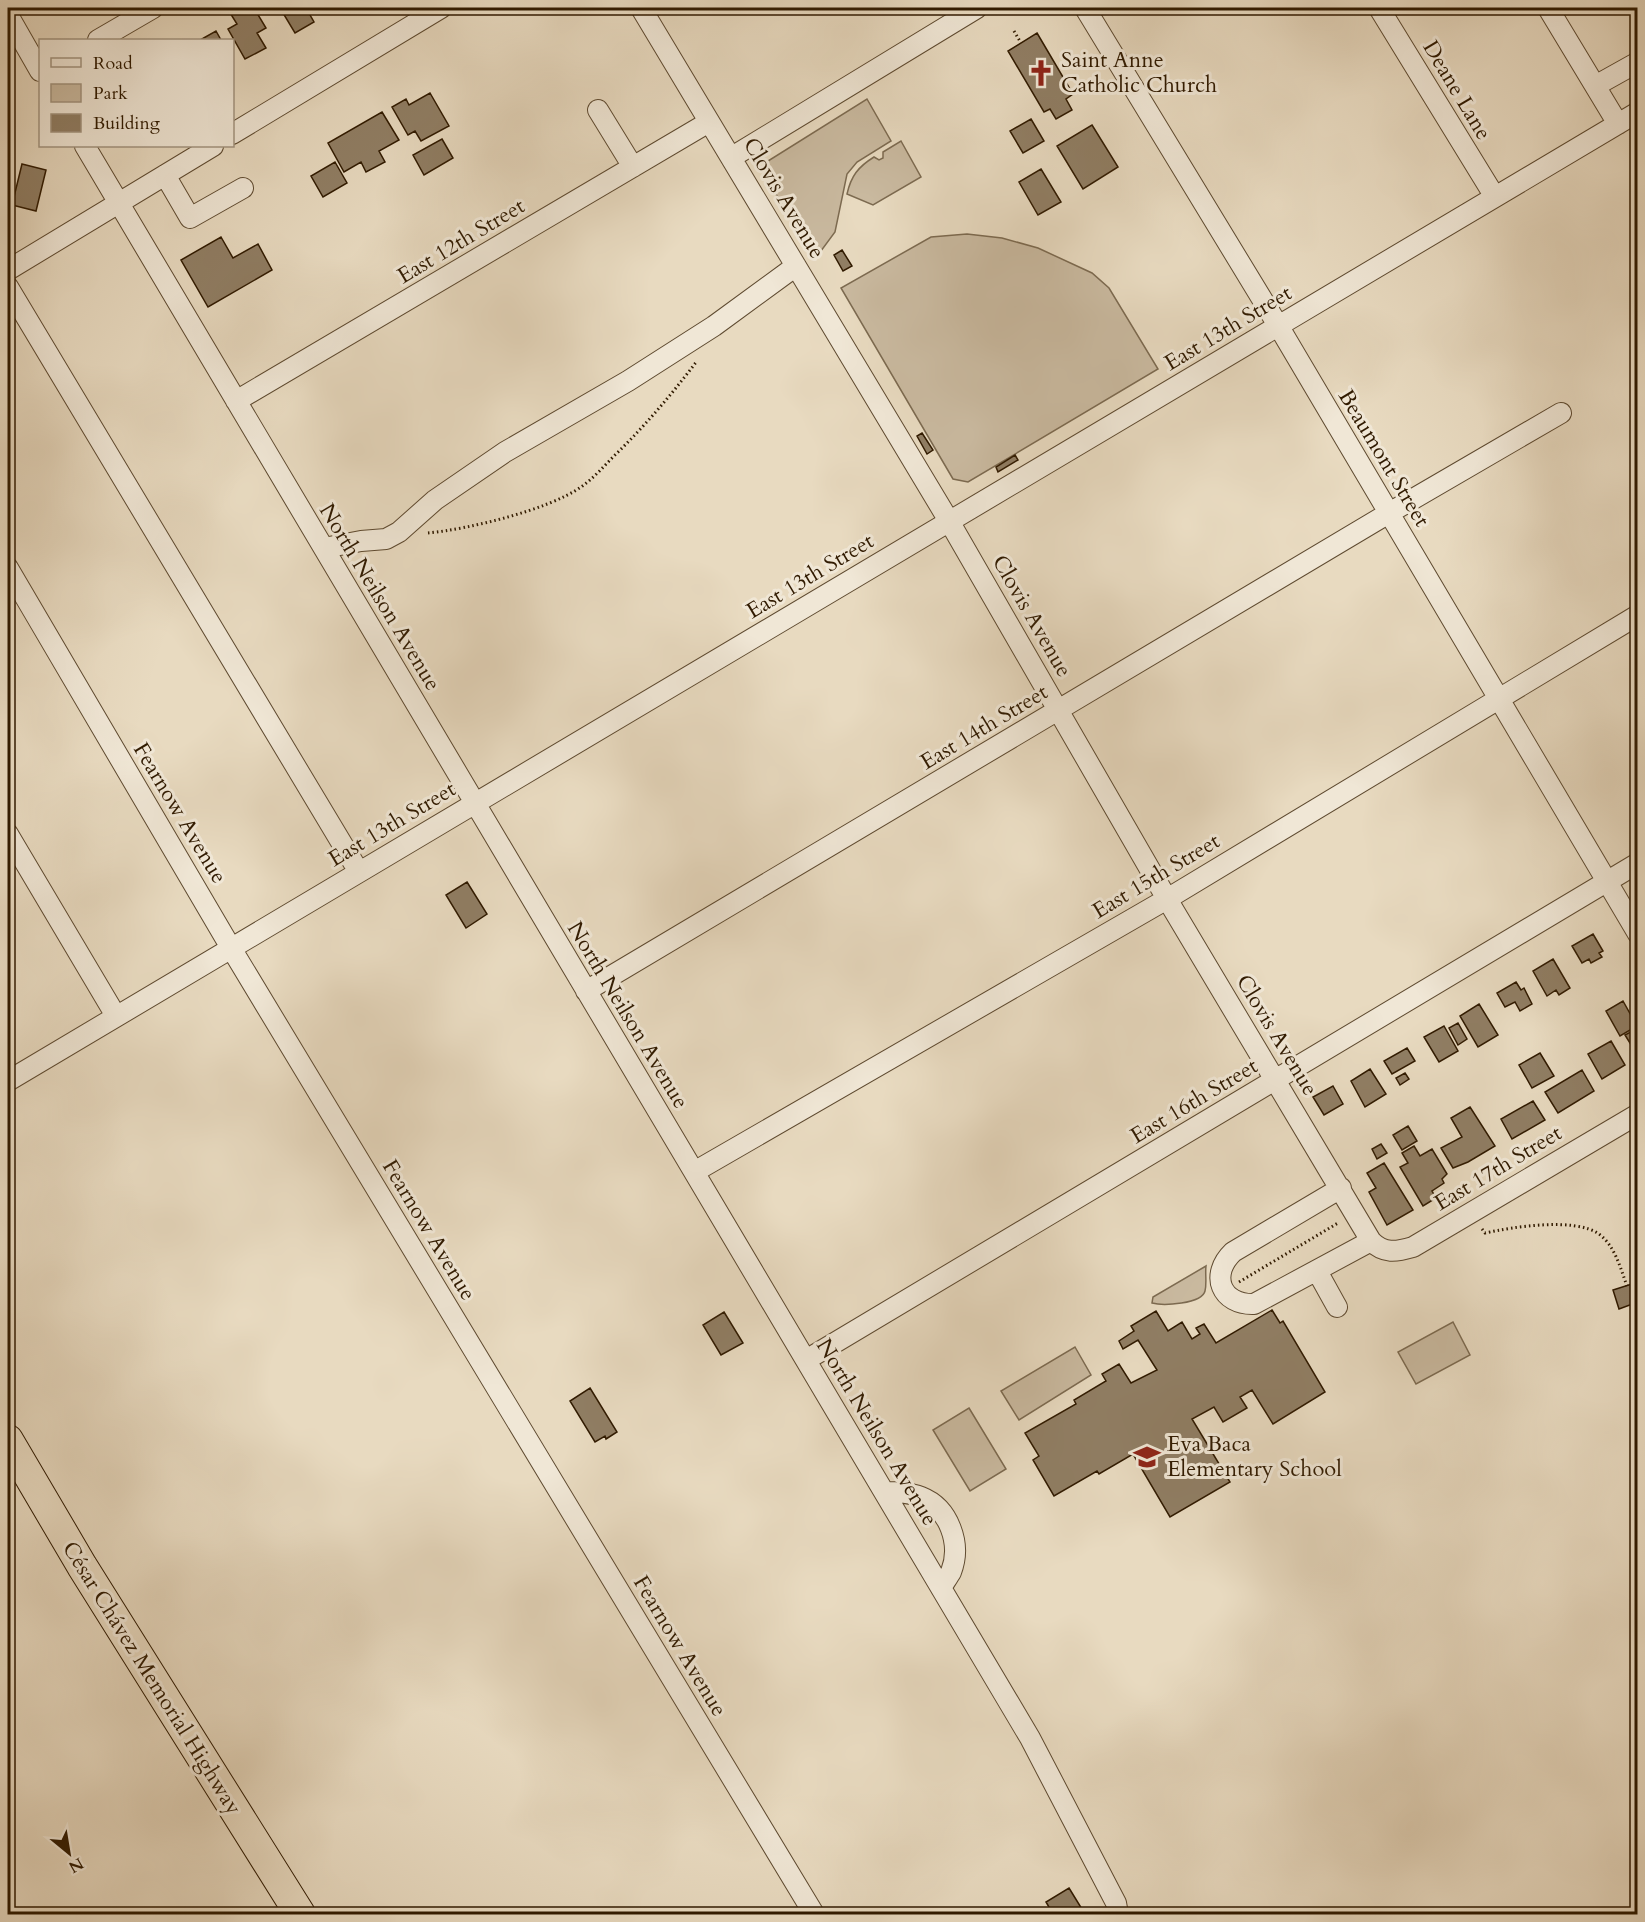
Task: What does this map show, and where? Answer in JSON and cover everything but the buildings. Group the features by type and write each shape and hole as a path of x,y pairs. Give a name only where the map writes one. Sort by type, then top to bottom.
{"highway":[{"name":"César Chávez Memorial Highway","path":"8,1440 94,1587 300,1914"}],"street":[{"path":"100,39 153,8"},
{"path":"234,133 441,8"},
{"name":"Clovis Avenue","path":"640,8 732,157 949,521 1167,898 1376,1245"},
{"path":"732,157 977,8"},
{"name":"Beaumont Street","path":"1086,8 1638,934"},
{"name":"Deane Lane","path":"1378,8 1495,197"},
{"path":"1548,8 1618,124"},
{"path":"8,15 39,69"},
{"path":"1595,86 1638,62"},
{"path":"598,110 633,167"},
{"name":"East 13th Street","path":"8,1081 1638,112"},
{"name":"East 12th Street","path":"236,401 709,122"},
{"name":"North Neilson Avenue","path":"86,147 1030,1738 1116,1903 1118,1914"},
{"path":"8,270 211,147"},
{"path":"165,175 190,218 243,188"},
{"path":"324,548 386,539 399,532 435,500 505,452 628,381 714,326 796,266"},
{"path":"8,287 359,872"},
{"name":"East 14th Street","path":"586,991 1561,413"},
{"name":"Fearnow Avenue","path":"8,568 231,948 814,1914"},
{"name":"East 15th Street","path":"694,1172 1167,898 1638,615"},
{"path":"8,834 117,1016"},
{"name":"East 16th Street","path":"806,1360 1638,863"},
{"name":"East 17th Street","path":"1376,1245 1398,1252 1413,1247 1638,1114"},
{"path":"1341,1188 1233,1252 1222,1265 1220,1274 1224,1290 1234,1300 1243,1304 1254,1304 1317,1271 1376,1245"},
{"path":"1317,1271 1337,1307"},
{"path":"884,1492 920,1496 933,1503 945,1514 952,1532 955,1551 951,1572 941,1588"}],"path":[{"path":"1014,31 1021,42"},
{"path":"392,536 486,523 525,512 570,494 592,478 640,431 700,357"},
{"path":"1224,1290 1338,1223"},
{"path":"1480,1226 1485,1233 1532,1224 1588,1229 1597,1233 1611,1246 1627,1286"}],"green space":[{"path":"867,99 891,141 857,162 847,174 835,232 815,259 765,176 768,161"},
{"path":"901,141 921,177 873,205 847,194 859,168 874,157 879,160 883,158 883,152"},
{"path":"967,234 1002,238 1038,248 1092,273 1109,288 1158,369 968,482 953,479 841,288 931,237"},
{"path":"1206,1266 1206,1288 1197,1299 1182,1303 1152,1303 1153,1297"},
{"path":"1453,1322 1470,1355 1416,1384 1398,1352"},
{"path":"1075,1347 1091,1375 1019,1420 1001,1391"},
{"path":"969,1408 1006,1469 970,1491 933,1430"}],"place":[{"name":"Saint Anne Catholic Church","path":"1041,73"},
{"name":"Eva Baca Elementary School","path":"1147,1457"}]}
